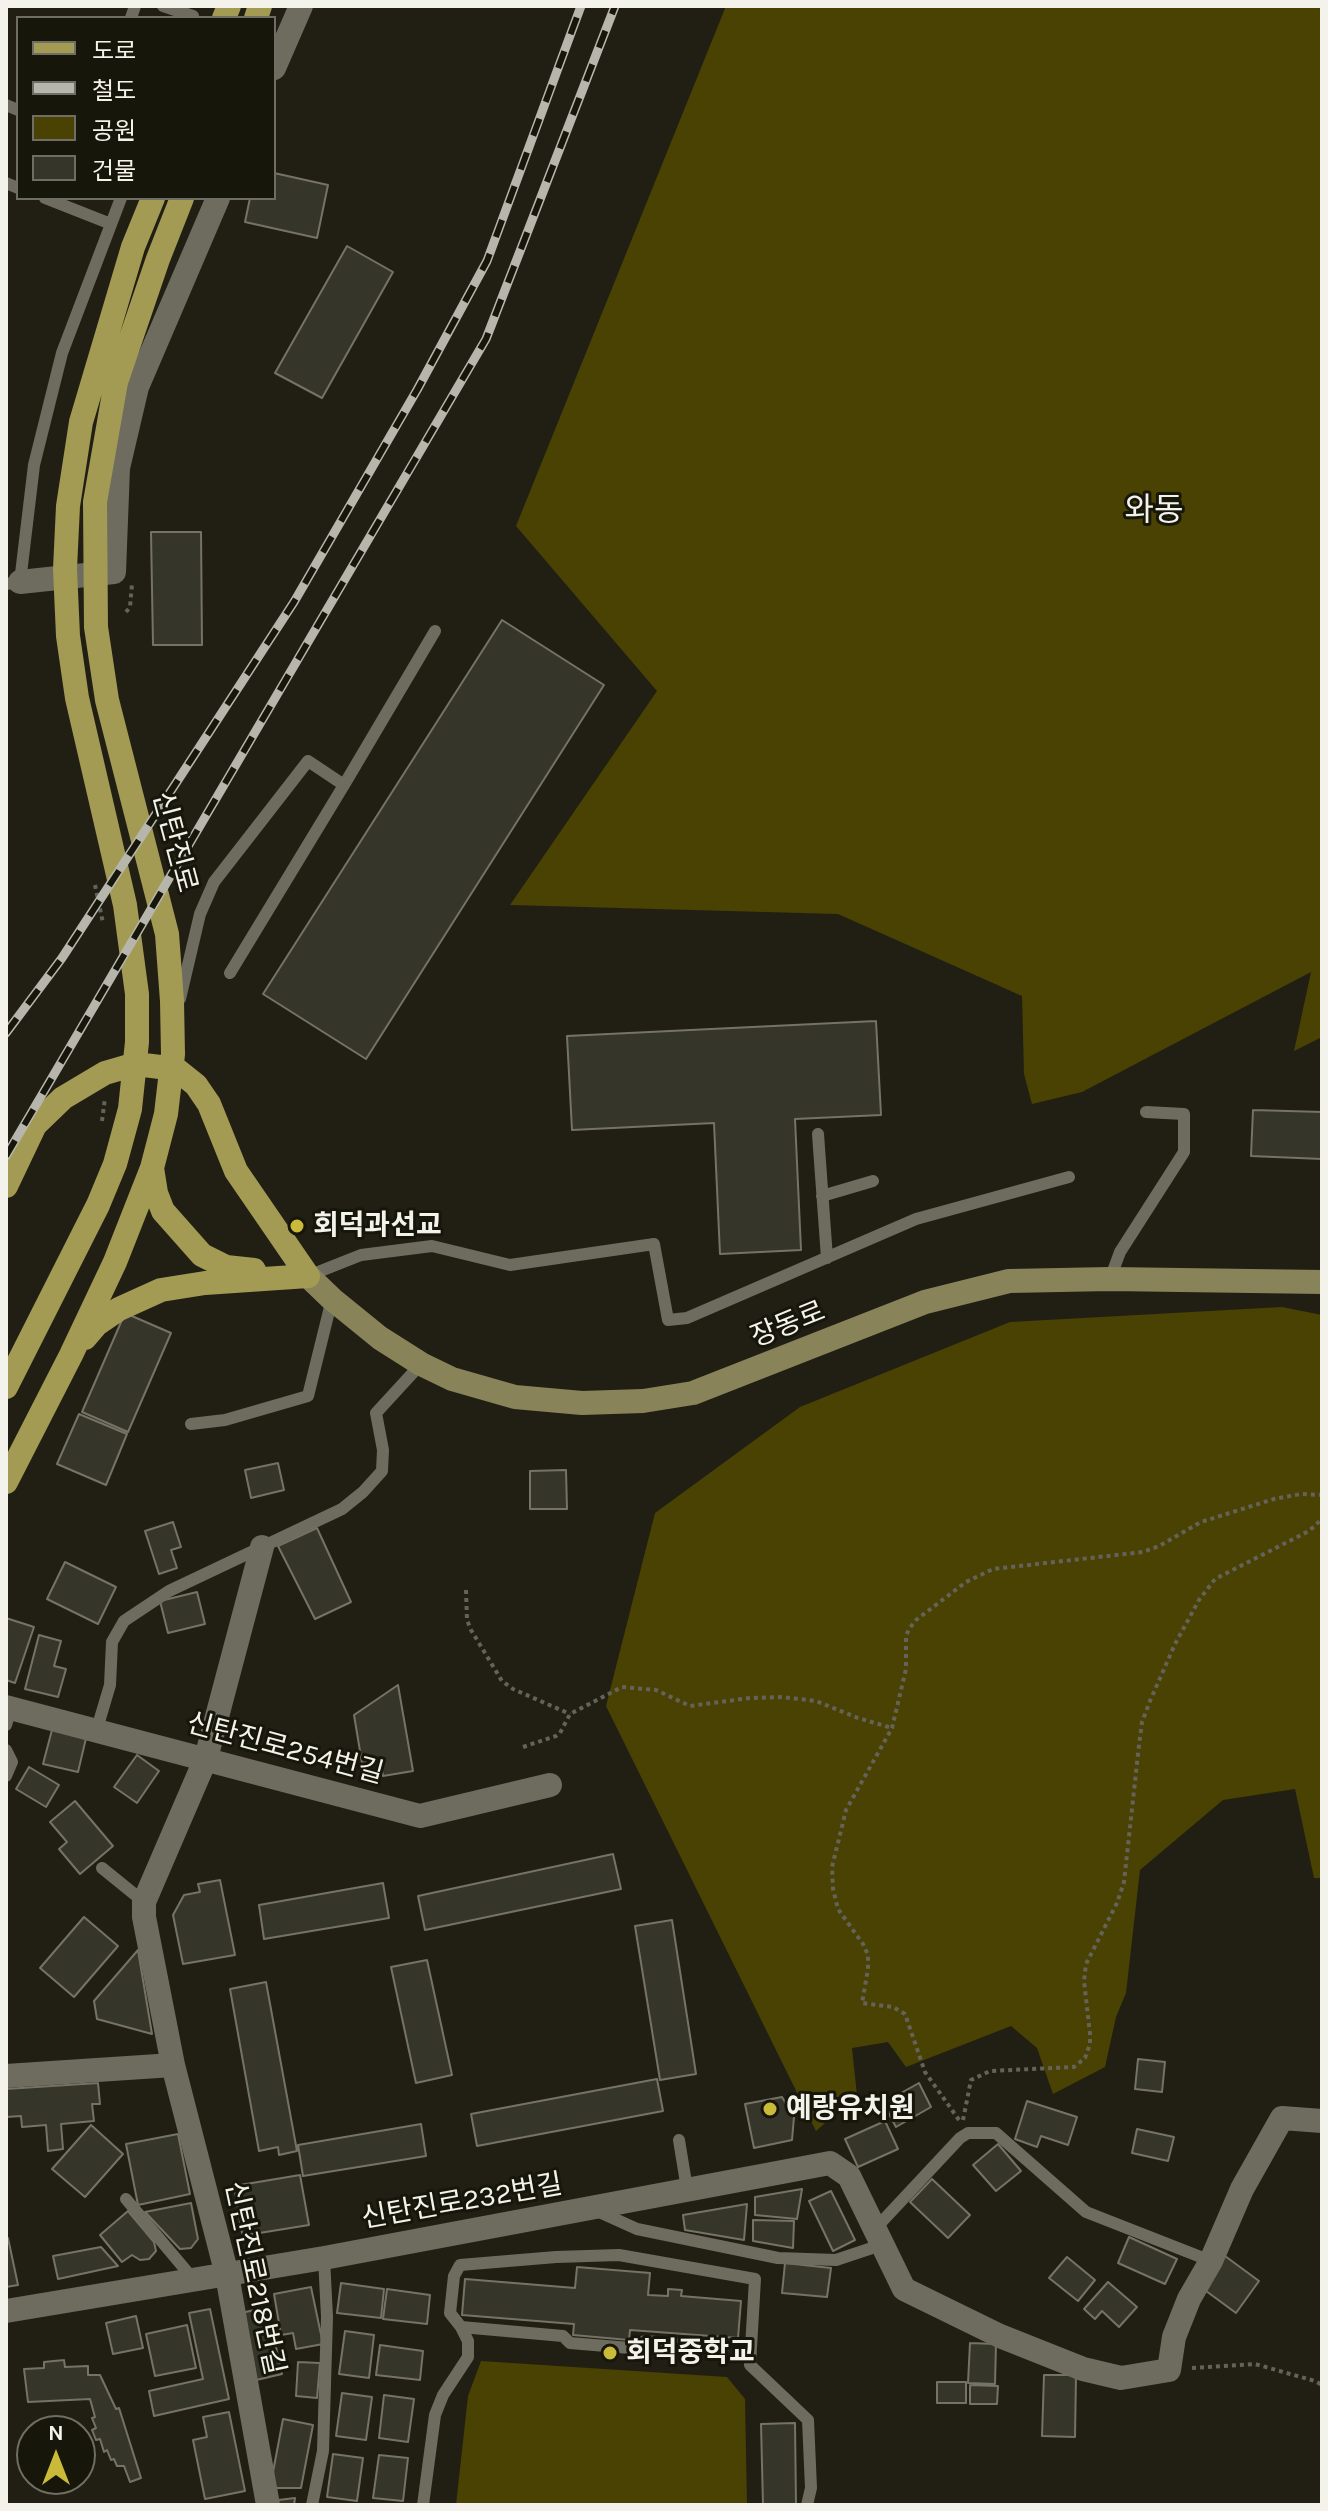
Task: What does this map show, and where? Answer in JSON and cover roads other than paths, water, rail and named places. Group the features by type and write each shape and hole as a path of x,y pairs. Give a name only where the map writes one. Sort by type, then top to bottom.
{"main road":[{"path":"6,1387 98,1205 115,1164 130,1109 137,1042 137,994 125,905 77,698 68,636 65,569 68,506 81,422 133,247 152,200"},
{"name":"신탄진로","path":"6,1482 115,1262 152,1168 166,1114 173,1054 167,934 107,700 96,627 95,502 116,382 181,200"},
{"path":"6,1186 35,1125 63,1098 105,1073 136,1064 176,1069 196,1085 209,1104 236,1171 308,1276"},
{"path":"152,1168 163,1211 202,1255 226,1267 308,1276"},
{"path":"71,1355 97,1324 119,1309 161,1290 205,1283 308,1276"}],"street":[{"path":"276,63 301,6"},
{"path":"13,583 114,572 118,468 137,387 217,200"},
{"name":"장동로","path":"308,1276 380,1338 452,1379 515,1397 582,1403 643,1401 693,1393 925,1302 1009,1281 1322,1282"},
{"path":"144,1902 206,1758 262,1547"},
{"name":"신탄진로254번길","path":"8,1713 206,1758 420,1816 550,1785"},
{"name":"신탄진로218번길","path":"144,1902 144,1917 173,2065 227,2275 268,2505"},
{"path":"6,2076 173,2065"},
{"path":"1211,2261 1242,2189 1282,2118 1322,2121"},
{"name":"신탄진로232번길","path":"6,2311 324,2258 830,2163 849,2176 904,2289 1000,2336 1083,2369 1121,2378 1169,2370 1174,2337 1189,2299 1211,2261"}],"lane":[{"path":"163,6 194,13"},
{"path":"50,200 111,224"},
{"path":"13,583 34,465 62,353 120,200"},
{"path":"230,973 435,631"},
{"path":"176,1069 179,1001 200,914 214,882 308,761 344,785"},
{"path":"1110,1279 1120,1252 1184,1152 1184,1114 1146,1112"},
{"path":"818,1134 827,1258"},
{"path":"308,1276 361,1255 432,1246 510,1265 654,1244 668,1320 687,1318 916,1219 1069,1177"},
{"path":"822,1196 873,1181"},
{"path":"191,1424 225,1420 308,1396 332,1299"},
{"path":"96,1732 110,1685 112,1642 124,1621 169,1591 342,1509 363,1492 382,1471 383,1450 376,1413 421,1364"},
{"path":"6,1750 12,1762 6,1776"},
{"path":"102,1868 144,1902"},
{"path":"590,2208 637,2229 778,2258 836,2260 878,2237 960,2138 968,2133 996,2133 1086,2212 1211,2261"},
{"path":"679,2140 687,2189"},
{"path":"126,2199 194,2280"},
{"path":"423,2505 435,2415 443,2395 468,2357 468,2341 450,2313 454,2276 460,2265 619,2255 755,2279 750,2365 808,2420 811,2488 807,2505"},
{"path":"312,2505 323,2451 327,2317 324,2258"},
{"path":"461,2327 563,2336 570,2343 615,2347 630,2348 645,2341 723,2348"}],"railway":[{"path":"6,1033 62,958 294,602 417,390 487,261 581,6"},
{"path":"6,1156 486,339 615,6"}],"place":[{"name":"회덕과선교","path":"297,1226"},
{"name":"예랑유치원","path":"770,2109"},
{"name":"회덕중학교","path":"610,2353"}],"district":[{"name":"와동","path":"1154,511"}]}
